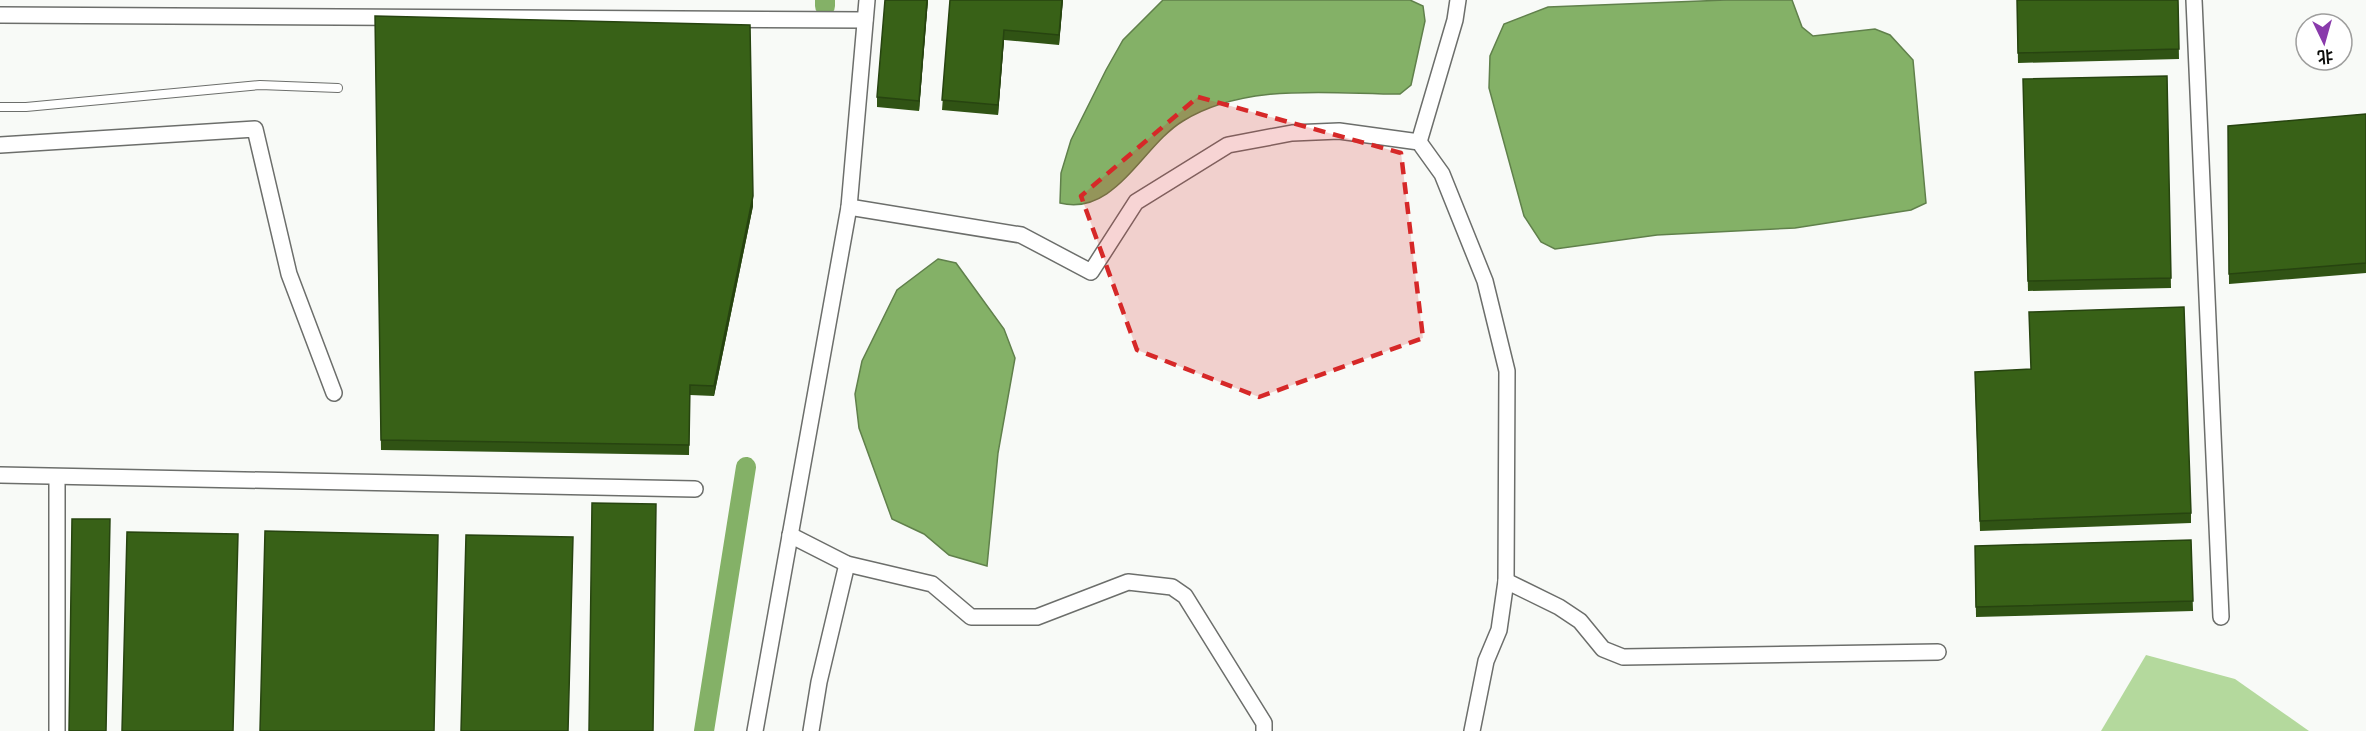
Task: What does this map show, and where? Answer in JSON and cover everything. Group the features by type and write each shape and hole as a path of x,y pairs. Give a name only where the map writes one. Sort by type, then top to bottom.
{"street":[{"path":"755,731 849,207 867,0"},
{"path":"1419,141 1455,20 1458,0"},
{"path":"2194,0 2221,617"},
{"path":"0,15 865,20"},
{"path":"0,144 255,129 289,274 334,393"},
{"path":"849,207 1022,235 1091,272 1136,202 1228,145 1292,133 1339,131 1419,141 1442,174 1485,281 1507,371 1506,581 1499,630 1486,661 1472,731"},
{"path":"0,476 695,489"},
{"path":"57,477 57,731"},
{"path":"790,535 847,564 932,584 971,617 1037,617 1128,582 1172,587 1185,596 1264,723 1264,731"},
{"path":"811,731 819,682 847,564"},
{"path":"1506,581 1559,607 1580,621 1603,649 1623,657 1938,652"}],"lane":[{"path":"0,107 26,107 260,85 338,88"}],"highlighted area":[{"path":"1198,97 1401,153 1423,338 1259,397 1137,350 1081,196"}],"shaded area":[{"path":"1163,0 1410,0 1423,6 1425,21 1411,85 1400,94 1289,93 1234,100 1183,121 1168,132 1113,190 1097,199 1079,204 1060,203 1061,173 1071,140 1106,70 1123,40"},
{"path":"1726,0 1792,0 1802,27 1813,36 1875,29 1890,35 1913,60 1926,203 1911,210 1795,228 1657,235 1555,249 1541,242 1524,216 1489,88 1490,56 1504,24 1548,7"},
{"path":"938,259 956,263 1004,329 1015,358 998,453 987,566 949,555 924,534 892,519 859,428 855,394 862,361 897,290"},
{"path":"2146,655 2235,679 2309,731 2101,731"}],"building":[{"path":"885,0 927,0 919,101 877,97"},
{"path":"950,0 1062,0 1059,35 1004,30 998,105 942,100"},
{"path":"2017,0 2178,0 2179,49 2018,53"},
{"path":"375,16 750,25 753,196 714,386 690,385 689,445 381,440"},
{"path":"2167,76 2171,278 2028,281 2023,79"},
{"path":"2366,114 2366,263 2229,274 2228,126"},
{"path":"2184,307 2191,513 1980,521 1975,372 2031,369 2029,312"},
{"path":"592,503 656,504 653,731 589,731"},
{"path":"72,519 110,519 106,731 69,731"},
{"path":"265,531 438,535 434,731 260,731"},
{"path":"127,532 238,534 233,731 122,731"},
{"path":"466,535 573,537 568,731 461,731"},
{"path":"2191,540 2193,601 1976,607 1975,546"}],"waterway":[{"path":"825,0 825,6"},
{"path":"704,731 746,467"}]}
